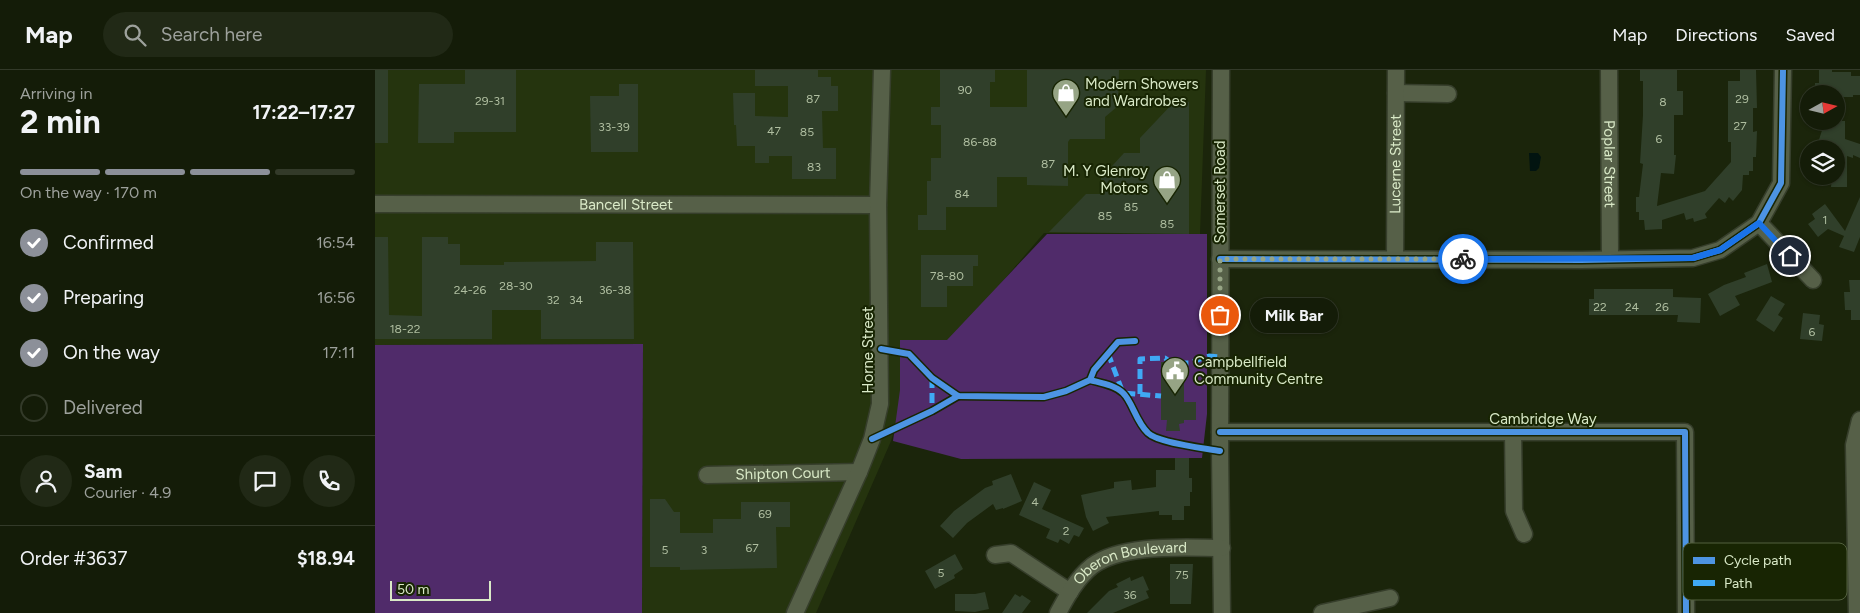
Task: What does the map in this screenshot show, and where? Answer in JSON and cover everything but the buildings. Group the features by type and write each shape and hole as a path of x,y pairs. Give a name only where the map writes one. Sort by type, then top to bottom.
{"street":[{"name":"Horne Street","path":"795,613 859,472 875,430 880,404 878,205 882,70"},
{"name":"Somerset Road","path":"1221,70 1220,432 1222,613"},
{"name":"Lucerne Street","path":"1395,259 1396,70"},
{"name":"Poplar Street","path":"1609,70 1610,258"},
{"path":"1220,259 1581,260 1693,258 1720,250 1759,223 1781,183 1783,70"},
{"path":"1396,93 1448,94"},
{"name":"Bancell Street","path":"375,204 878,205"},
{"path":"1759,223 1813,280"},
{"path":"1857,613 1855,445 1860,420"},
{"name":"Cambridge Way","path":"1220,432 1685,432 1686,543"},
{"path":"1513,432 1513,511 1524,534"},
{"name":"Shipton Court","path":"707,475 859,472"},
{"name":"Oberon Boulevard","path":"1058,613 1084,573 1094,565 1124,553 1151,549 1222,548"},
{"path":"995,555 1011,553 1070,592"},
{"path":"1322,613 1390,598"},
{"name":"Cambridge Way","path":"1686,600 1686,613"}],"shaded area":[{"path":"375,70 1206,70 1200,234 1044,233 948,345 900,341 900,400 898,418 891,441 816,613 642,613 643,344 375,345"},
{"path":"1529,153 1538,153 1541,157 1539,168 1536,171 1530,171"},
{"path":"1047,234 1207,234 1207,414 1202,458 961,459 893,441 900,390 900,340 947,340"},
{"path":"643,344 642,613 375,613 375,345"}],"marked path":[{"path":"1108,353 1123,393 1161,396"},
{"path":"1140,394 1140,359 1165,358 1172,363 1189,363 1209,356 1220,357"},
{"path":"932,378 932,411"}],"cycle path":[{"path":"1220,259 1581,260 1693,258 1720,250 1759,223 1781,183 1783,70"},
{"path":"881,349 909,354 932,378 958,396 1044,397 1066,391 1090,380 1094,370 1118,342 1135,341"},
{"path":"1090,380 1120,390 1129,401 1144,428 1153,437 1193,447 1220,451"},
{"path":"872,439 932,411 958,396"},
{"path":"1220,432 1685,432 1686,543"},
{"path":"1686,600 1686,613"}],"way so far":[{"path":"1220,315 1220,259 1463,259"}],"place":[{"name":"Modern Showers and Wardrobes","path":"1066,117"},
{"name":"M. Y Glenroy Motors","path":"1167,204"},
{"name":"Milk Bar","path":"1220,315"},
{"name":"Campbellfield Community Centre","path":"1175,395"}],"route":[{"path":"1463,259 1581,260 1693,258 1720,250 1759,223 1790,256"}]}
